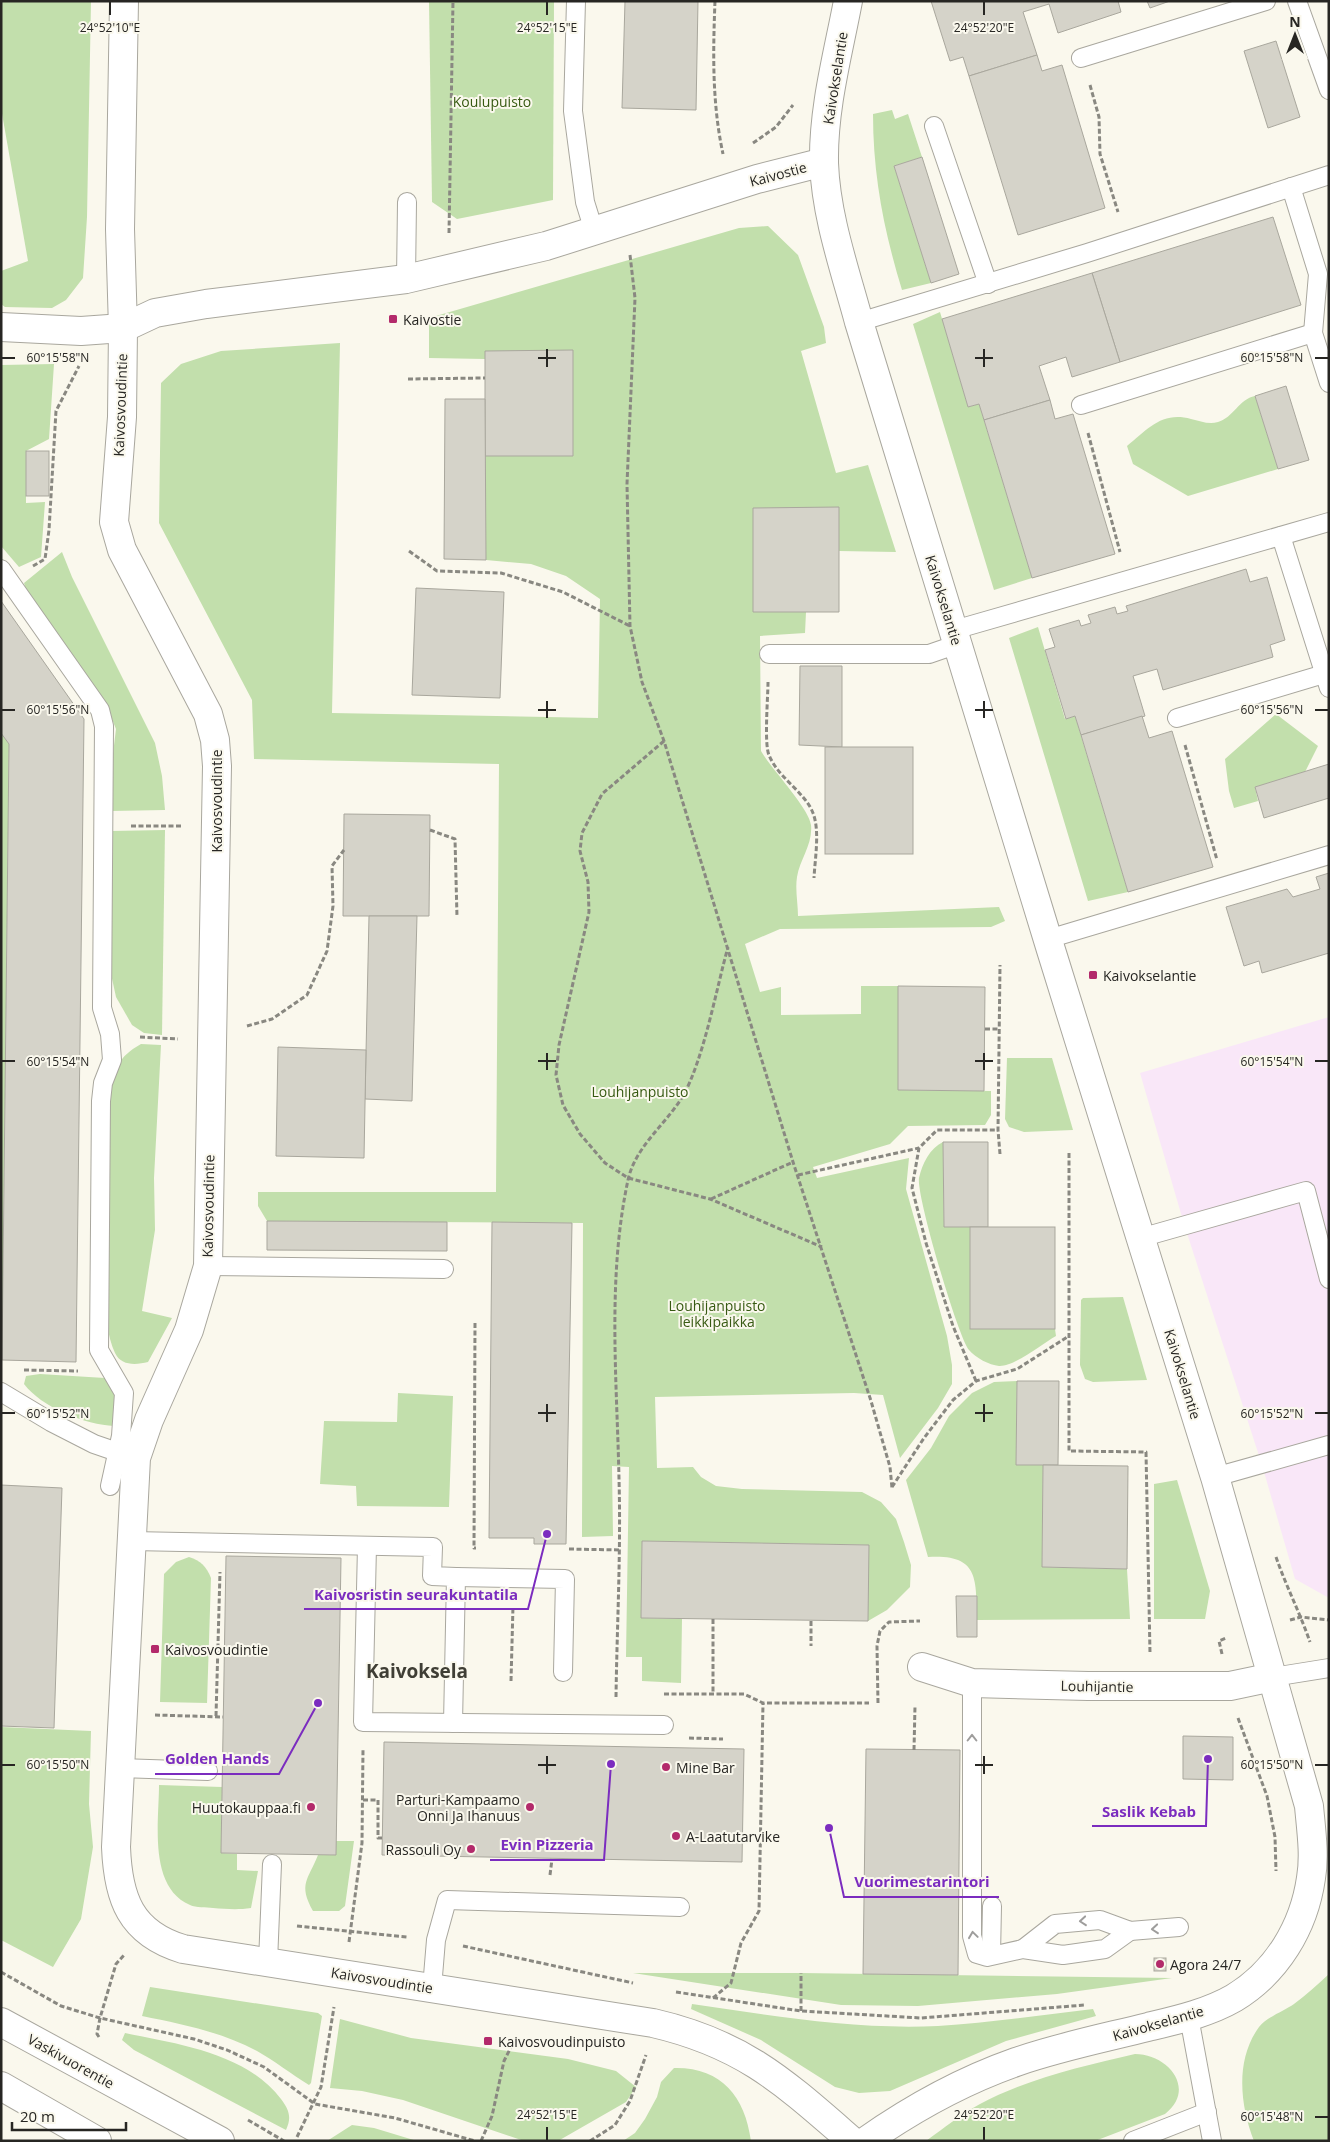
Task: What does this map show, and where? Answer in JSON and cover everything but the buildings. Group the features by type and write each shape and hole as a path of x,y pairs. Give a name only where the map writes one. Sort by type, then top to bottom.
{"street":[{"name":"Kaivosvoudintie","path":"124,1 120,230 123,328 122,418 114,522 122,550 208,714 215,740 216,825 208,1266 188,1330 149,1420 126,1455 132,1541 120,1768 117,1868 125,1902 146,1931 162,1943 183,1949 652,2023 688,2031 750,2059 782,2080 852,2141"},
{"name":"Kaivokselantie","path":"848,1 827,108 824,162 828,203 860,322 1048,939 1215,1477 1274,1677 1309,1806 1312,1839 1320,1877 1298,1926 1272,1968 1234,1998 1189,2017 1016,2062 930,2100 866,2141"},
{"name":"Kaivostie","path":"1,327 81,331 123,328 154,313 206,304 406,280 458,269 546,246 757,179 824,162"},
{"name":"Louhijantie","path":"922,1667 972,1683 1134,1687 1230,1686 1274,1677"},
{"name":"Vaskivuorentie","path":"1,2022 220,2141"},
{"path":"1,2086 97,2141"}],"lane":[{"path":"576,1 573,111 585,202 594,231"},
{"path":"1081,58 1266,1"},
{"path":"1297,1 1329,90"},
{"path":"934,126 988,284"},
{"path":"860,322 988,284 1329,175"},
{"path":"1291,187 1318,274 1313,333 1329,383"},
{"path":"406,280 408,202"},
{"path":"1081,406 1313,333"},
{"path":"769,654 929,654 956,637 1128,580 1329,522"},
{"path":"1177,718 1327,681 1281,536"},
{"path":"5,574 100,710 104,726 102,1008 110,1034 112,1060 103,1083 101,1101 99,1350 124,1393 121,1436 126,1455 110,1486"},
{"path":"1048,939 1329,855"},
{"path":"1140,1238 1306,1191 1329,1279"},
{"path":"208,1266 444,1269"},
{"path":"3,1398 94,1444 126,1455"},
{"path":"1215,1477 1329,1445"},
{"path":"132,1541 433,1547 432,1576 565,1579 563,1672"},
{"path":"367,1546 363,1722 664,1725"},
{"path":"453,1723 456,1577"},
{"path":"1274,1677 1323,1668"},
{"path":"972,1683 972,1936 978,1954 991,1956 1023,1949 1063,1955 1106,1949 1130,1931"},
{"path":"120,1768 208,1771"},
{"path":"268,1962 272,1864"},
{"path":"432,1988 436,1940 447,1900 680,1907"},
{"path":"991,1956 992,1906"},
{"path":"1023,1949 1054,1924 1100,1920 1130,1931 1179,1927"},
{"path":"1189,2017 1212,2141"},
{"path":"1135,2140 1207,2112"}],"path":[{"path":"453,1 448,228 458,269"},
{"path":"715,1 713,86 717,126 723,155"},
{"path":"1081,58 1099,117 1100,154 1127,240"},
{"path":"630,252 635,298 627,484 630,626 642,682 664,741 793,1162 872,1401 890,1467 892,1488 924,1438 953,1400 976,1380 1017,1368 1069,1336"},
{"path":"5,574 45,559 49,530 56,410 79,366"},
{"path":"408,379 486,378"},
{"path":"1081,406 1128,580"},
{"path":"409,551 437,571 501,573 562,592 630,626"},
{"path":"769,654 768,754 783,778 814,813 816,837 814,878"},
{"path":"1177,718 1224,886"},
{"path":"664,741 602,794 582,834 580,851 588,882 589,912 559,1045 556,1075 564,1105 580,1134 605,1163 628,1178 710,1199 822,1247"},
{"path":"103,826 216,825"},
{"path":"430,830 455,839 457,917"},
{"path":"244,1027 272,1019 307,995 327,951 333,906 332,866 344,850"},
{"path":"616,1725 621,1550 615,1302 617,1253 628,1178 642,1149 683,1096 698,1056 728,947"},
{"path":"1000,965 998,1130 1000,1154"},
{"path":"985,1028 1000,1028"},
{"path":"110,1034 212,1040"},
{"path":"798,1175 919,1148 937,1130 998,1130"},
{"path":"919,1148 912,1188 926,1243 953,1326 976,1380"},
{"path":"1069,1153 1069,1452 1146,1452 1150,1660"},
{"path":"710,1199 793,1162"},
{"path":"475,1323 474,1548 482,1548"},
{"path":"20,1370 113,1372"},
{"path":"562,1548 621,1550"},
{"path":"1274,1552 1287,1588 1302,1617 1323,1668"},
{"path":"216,1716 220,1570"},
{"path":"511,1681 513,1578"},
{"path":"1302,1617 1329,1620"},
{"path":"713,1619 713,1694"},
{"path":"811,1620 811,1646"},
{"path":"878,1704 877,1646 880,1631 889,1622 920,1620"},
{"path":"1219,1641 1236,1712 1266,1796 1275,1837 1276,1880"},
{"path":"690,1694 744,1694 763,1703 869,1703"},
{"path":"713,1998 731,1983 741,1943 758,1911 763,1703"},
{"path":"914,1750 916,1706"},
{"path":"152,1715 223,1717"},
{"path":"352,1930 362,1843 363,1743"},
{"path":"363,1800 378,1800 378,1838 382,1838"},
{"path":"269,1924 352,1930 436,1940 638,1984"},
{"path":"100,2018 116,1964"},
{"path":"1,1972 61,2006 100,2018 194,2039 227,2050 264,2067 315,2104 394,2118 475,2141"},
{"path":"801,1972 801,2011"},
{"path":"590,2141 615,2125 630,2101 645,2061 658,1988 801,2011 921,2018 1089,2005"},
{"path":"297,2137 315,2104 321,2087 334,2006"},
{"path":"481,2141 492,2116 504,2061 513,2043"}],"shaded area":[{"path":"1329,1017 1329,1598 1295,1579 1262,1465 1184,1224 1140,1073"}],"green space":[{"path":"1,1 91,1 87,217 83,278 66,300 52,308 5,307 1,304 1,271 28,261 1,108"},
{"name":"Koulupuisto","path":"429,1 554,1 553,200 457,219 432,202"},
{"path":"892,110 895,119 908,114 922,157 894,166 931,283 902,290 885,225 875,159 873,114"},
{"name":"Louhijanpuisto","path":"768,226 798,255 824,327 826,343 801,351 836,473 868,465 896,552 839,551 806,612 805,633 760,636 761,751 804,809 811,825 810,839 797,877 798,916 999,907 1005,921 991,927 780,929 745,944 760,992 781,987 781,1015 861,1014 861,986 898,986 898,1090 991,1091 991,1115 985,1125 908,1126 890,1144 813,1167 817,1178 909,1158 906,1189 947,1336 952,1365 952,1384 938,1408 900,1458 883,1395 854,1393 655,1397 657,1468 693,1467 701,1477 716,1486 742,1489 862,1492 881,1502 896,1519 911,1565 910,1587 887,1610 868,1621 868,1545 642,1541 641,1618 682,1619 681,1683 642,1681 642,1657 626,1657 629,1467 612,1466 613,1536 582,1537 583,1223 267,1221 258,1206 258,1192 496,1192 499,764 254,759 252,700 159,523 161,383 181,364 221,351 340,343 332,713 598,718 600,599 566,576 531,564 486,560 485,456 573,456 573,351 485,351 485,359 429,358 429,318 739,228"},
{"path":"940,312 968,407 979,404 1032,578 994,590 913,324"},
{"path":"54,364 49,439 26,451 26,503 45,502 41,557 19,567 1,546 1,365"},
{"path":"1255,396 1278,469 1188,496 1133,464 1127,446 1156,423 1172,417 1181,417 1215,423 1228,417 1245,401"},
{"path":"62,552 72,577 155,743 162,776 165,810 111,811 111,770 116,729 106,704 27,593 24,583"},
{"path":"1038,627 1065,719 1075,716 1128,892 1088,901 1009,638"},
{"path":"1276,714 1318,746 1305,772 1255,787 1258,801 1234,808 1229,791 1225,759"},
{"path":"1,733 9,744 2,1360 1,1360"},
{"path":"165,830 162,1035 144,1033 132,1025 116,997 109,965 111,831"},
{"path":"141,1044 161,1045 154,1178 155,1230 142,1311 172,1318 148,1362 129,1364 121,1360 115,1353 106,1313 109,1093 113,1077 122,1059"},
{"path":"1007,1058 1052,1058 1073,1130 1024,1132 1009,1127 1005,1119"},
{"path":"943,1142 944,1227 970,1227 970,1329 1055,1329 1056,1336 1012,1363 999,1366 987,1363 975,1356 969,1350 956,1320 924,1210 919,1178 927,1157 934,1148"},
{"path":"1123,1297 1147,1380 1093,1382 1085,1379 1080,1365 1081,1300 1083,1298"},
{"path":"40,1374 105,1378 112,1388 116,1401 117,1414 114,1426 78,1418 41,1400 24,1384 26,1376"},
{"path":"1017,1381 1016,1464 1043,1465 1042,1567 1127,1569 1130,1619 977,1620 975,1581 966,1565 945,1557 928,1557 906,1480 931,1448 949,1416 972,1393 994,1382"},
{"path":"398,1393 453,1396 449,1507 357,1506 356,1486 320,1484 324,1421 397,1422"},
{"path":"1177,1480 1210,1591 1205,1619 1154,1619 1154,1484"},
{"path":"189,1557 203,1564 211,1578 207,1703 160,1702 164,1574 176,1562"},
{"path":"1,1727 91,1731 89,1804 93,1847 81,1919 53,1967 1,1940"},
{"path":"159,1785 222,1787 221,1853 237,1854 237,1870 258,1871 251,1908 195,1907 177,1896 167,1884 159,1852"},
{"path":"336,1841 354,1841 345,1906 339,1911 313,1911 306,1894 306,1882 318,1855 336,1855"},
{"path":"633,1973 801,1973 1172,1978 1057,1994 918,2006 841,2005"},
{"path":"1329,1974 1329,2141 1254,2141 1246,2113 1242,2083 1243,2068 1251,2040 1262,2023 1294,2004"},
{"path":"150,1987 318,2013 322,2016 311,2083 309,2085 244,2044 216,2034 142,2016"},
{"path":"692,2004 815,2021 907,2027 957,2025 1093,2009 1096,2016 1006,2041 890,2091 859,2093 835,2087 761,2040 691,2009"},
{"path":"340,2019 411,2038 568,2059 616,2071 636,2087 626,2102 558,2141 524,2141 403,2100 362,2091 330,2088"},
{"path":"125,2033 167,2041 210,2053 249,2071 266,2083 284,2103 289,2117 286,2130 134,2050 122,2040"},
{"path":"1135,2054 1158,2060 1167,2066 1174,2075 1178,2084 1178,2094 1174,2104 1165,2114 1095,2141 926,2141 973,2108 1017,2087 1075,2069"},
{"path":"674,2068 691,2069 705,2073 728,2087 743,2110 751,2141 623,2141 635,2133 645,2119 657,2097 661,2082"},
{"path":"352,2125 374,2128 417,2141 327,2141"}],"place":[{"name":"Kaivostie","path":"393,319"},
{"name":"Kaivokselantie","path":"1093,975"},
{"name":"Kaivosristin seurakuntatila","path":"547,1534"},
{"name":"Kaivosvoudintie","path":"155,1649"},
{"name":"Golden Hands","path":"318,1703"},
{"name":"Saslik Kebab","path":"1208,1759"},
{"name":"Evin Pizzeria","path":"611,1764"},
{"name":"Mine Bar","path":"666,1767"},
{"name":"Huutokauppaa.fi","path":"311,1807"},
{"name":"Parturi-Kampaamo Onni Ja Ihanuus","path":"530,1807"},
{"name":"Vuorimestarintori","path":"829,1828"},
{"name":"A-Laatutarvike","path":"676,1836"},
{"name":"Rassouli Oy","path":"471,1849"},
{"name":"Agora 24/7","path":"1160,1964"},
{"name":"Kaivosvoudinpuisto","path":"488,2041"}],"district":[{"name":"Kaivoksela","path":"417,1671"}],"park label":[{"name":"Louhijanpuisto leikkipaikka","path":"717,1314"}]}
